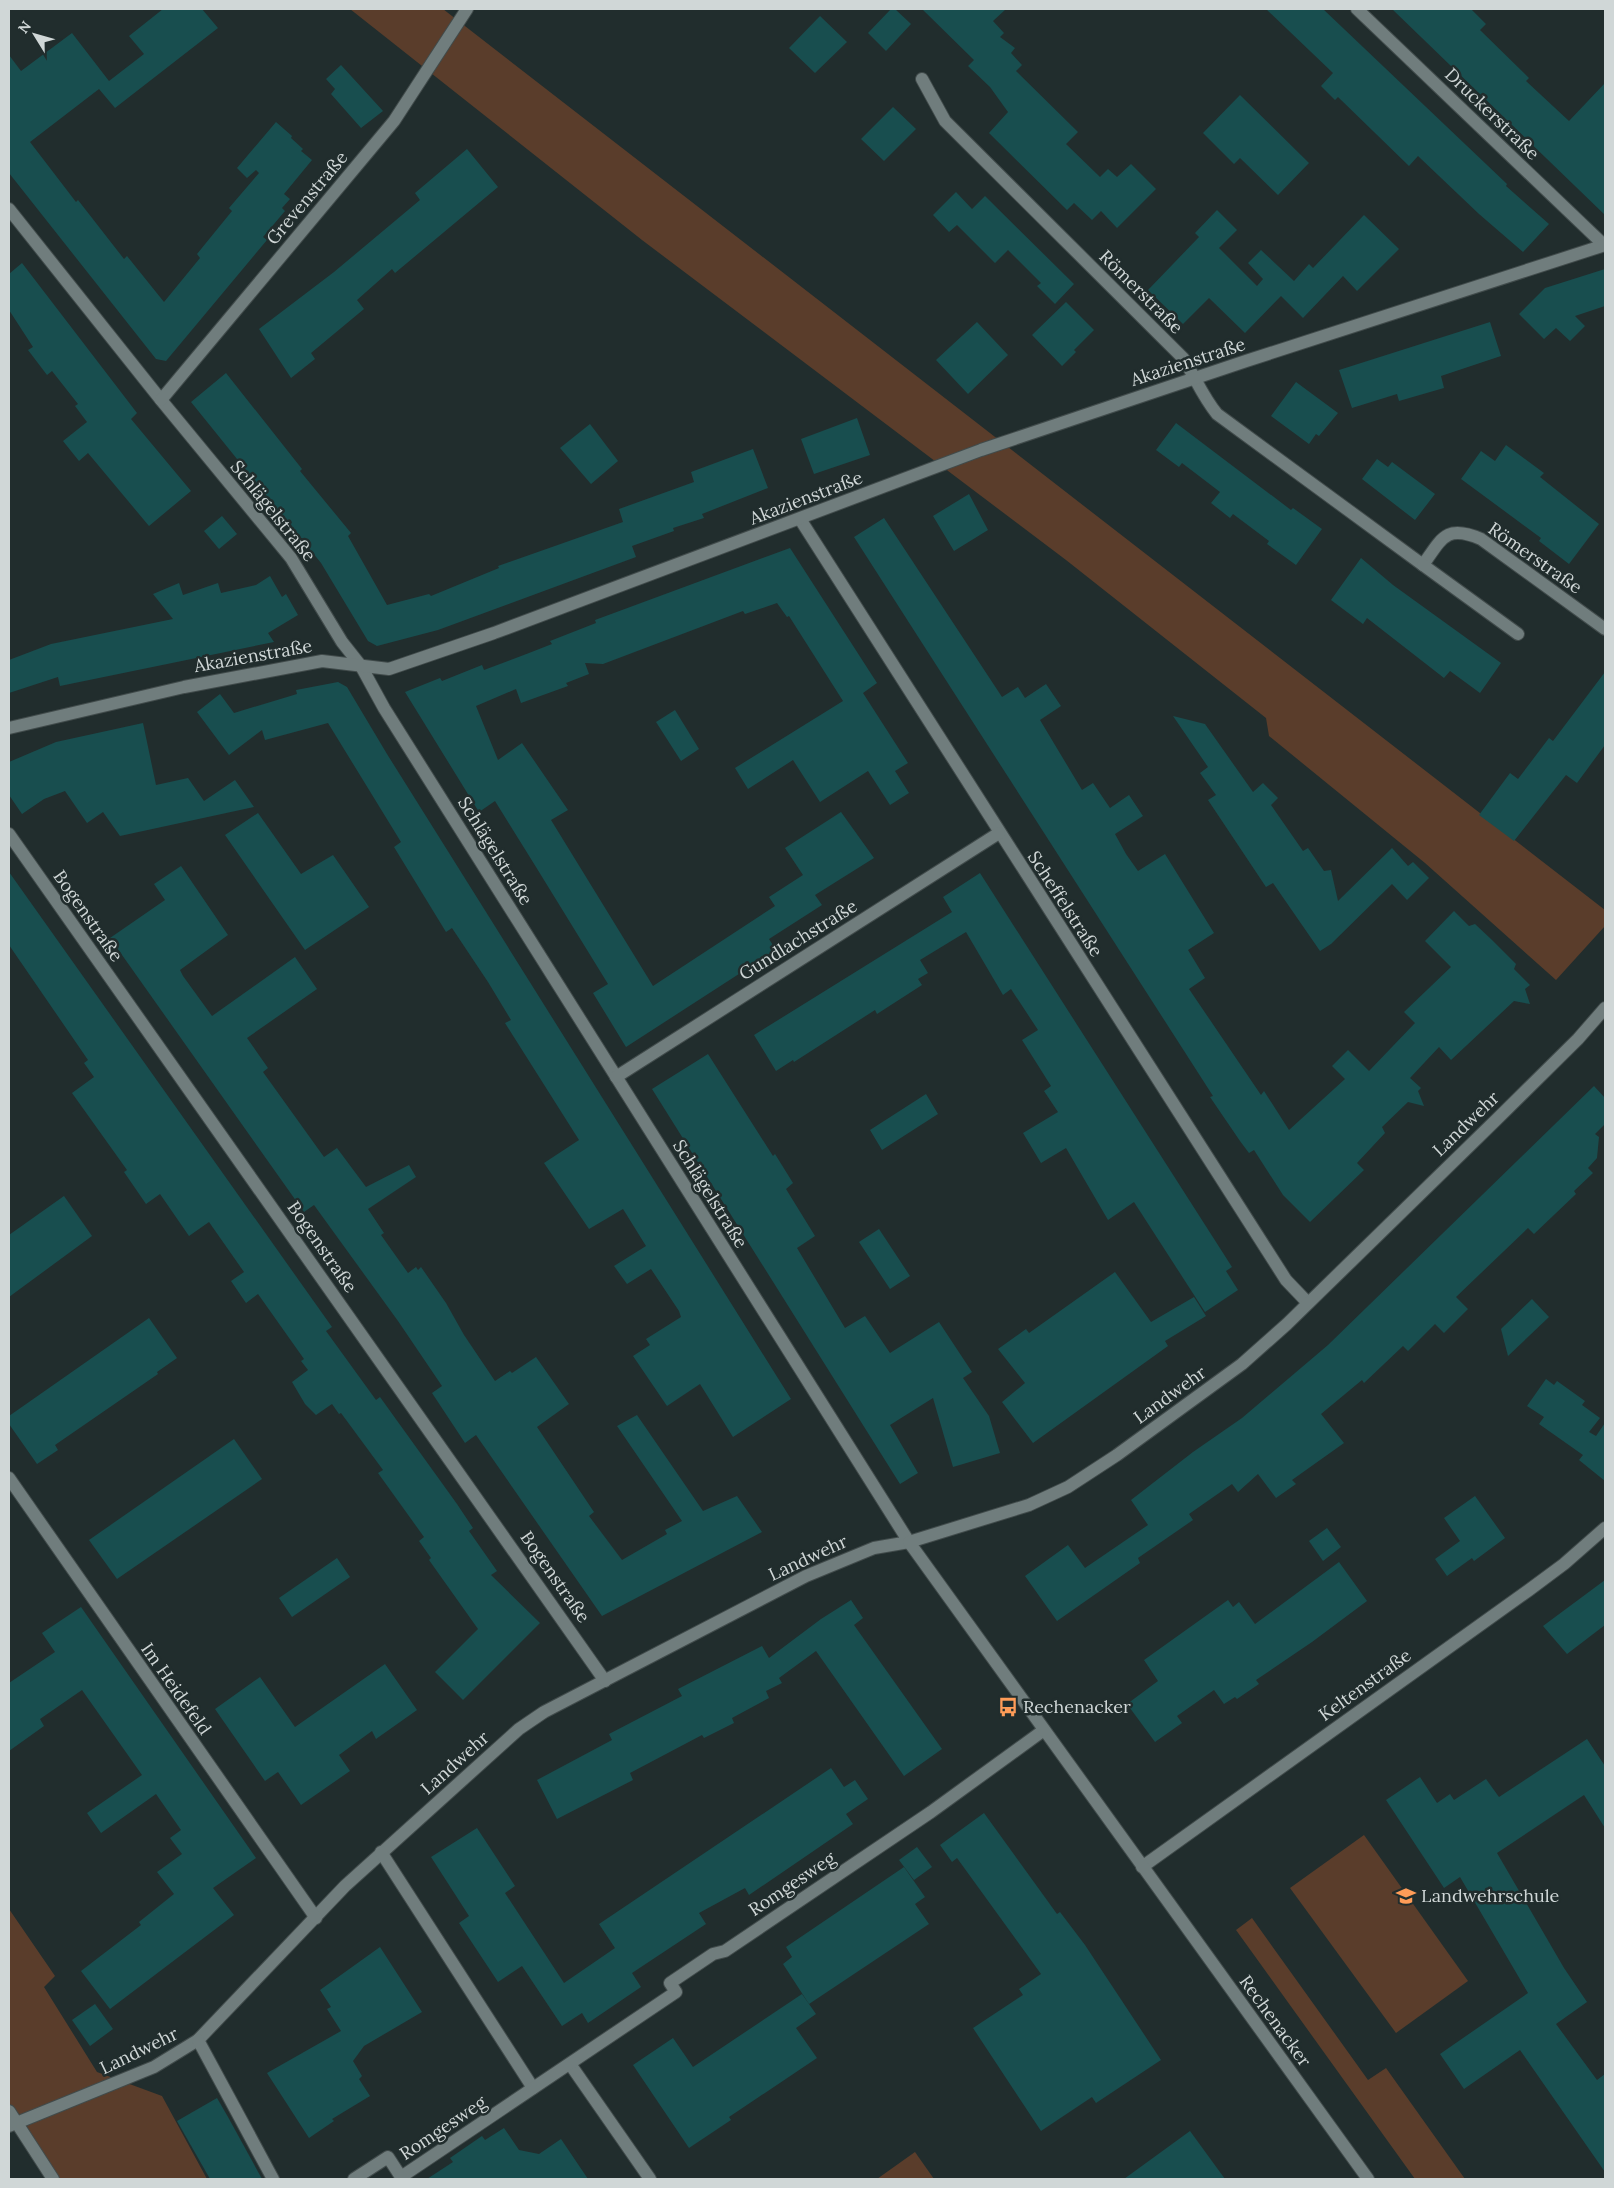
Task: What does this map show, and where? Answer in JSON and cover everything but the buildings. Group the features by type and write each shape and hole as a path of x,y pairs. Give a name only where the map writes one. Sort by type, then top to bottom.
{"street":[{"name":"Grevenstraße","path":"161,400 394,121 467,9"},
{"name":"Druckerstraße","path":"1357,9 1604,245"},
{"name":"Römerstraße","path":"922,79 945,121 1183,358 1204,398 1217,414 1518,634"},
{"name":"Schlägelstraße","path":"9,209 161,400 291,558 342,642 361,666 384,708 909,1542"},
{"name":"Akazienstraße","path":"9,728 184,687 322,661 389,669 503,629 990,447 1164,388 1196,380 1246,361 1604,245"},
{"name":"Scheffelstraße","path":"800,519 1286,1280 1308,1303"},
{"name":"Römerstraße","path":"1423,565 1443,536 1450,532 1468,534 1481,539 1605,630"},
{"name":"Gundlachstraße","path":"616,1077 999,833"},
{"name":"Bogenstraße","path":"9,834 605,1680"},
{"name":"Landwehr","path":"11,2120 154,2067 198,2040 345,1886 520,1729 544,1712 806,1576 874,1548 909,1542 1029,1505 1068,1487 1117,1455 1266,1345 1578,1039 1605,1008"},
{"name":"Im Heidefeld","path":"9,1478 316,1918"},
{"name":"Keltenstraße","path":"1142,1867 1529,1590 1605,1528"},
{"name":"Rechenacker","path":"909,1542 1368,2179"},
{"name":"Romgesweg","path":"354,2179 388,2157 402,2177 676,1992 670,1983 713,1954 725,1951 916,1822 1044,1730"},
{"path":"381,1852 533,2088"},
{"path":"198,2040 273,2179"},
{"path":"570,2064 650,2179"},
{"path":"11,2120 53,2179"}],"shaded area":[{"path":"350,9 443,9 1605,910 1605,926 1556,980 1425,863 1269,736 1266,718 1066,560 642,240"},
{"path":"1364,1835 1468,1981 1396,2033 1290,1888"},
{"path":"9,1909 55,1976 44,1987 97,2072 162,2096 207,2179 53,2179 9,2111"},
{"path":"1252,1918 1368,2080 1386,2068 1465,2179 1415,2179 1236,1930"},
{"path":"915,2152 934,2179 877,2179"}],"place":[{"name":"Rechenacker","path":"1008,1707"},
{"name":"Landwehrschule","path":"1406,1896"}]}
